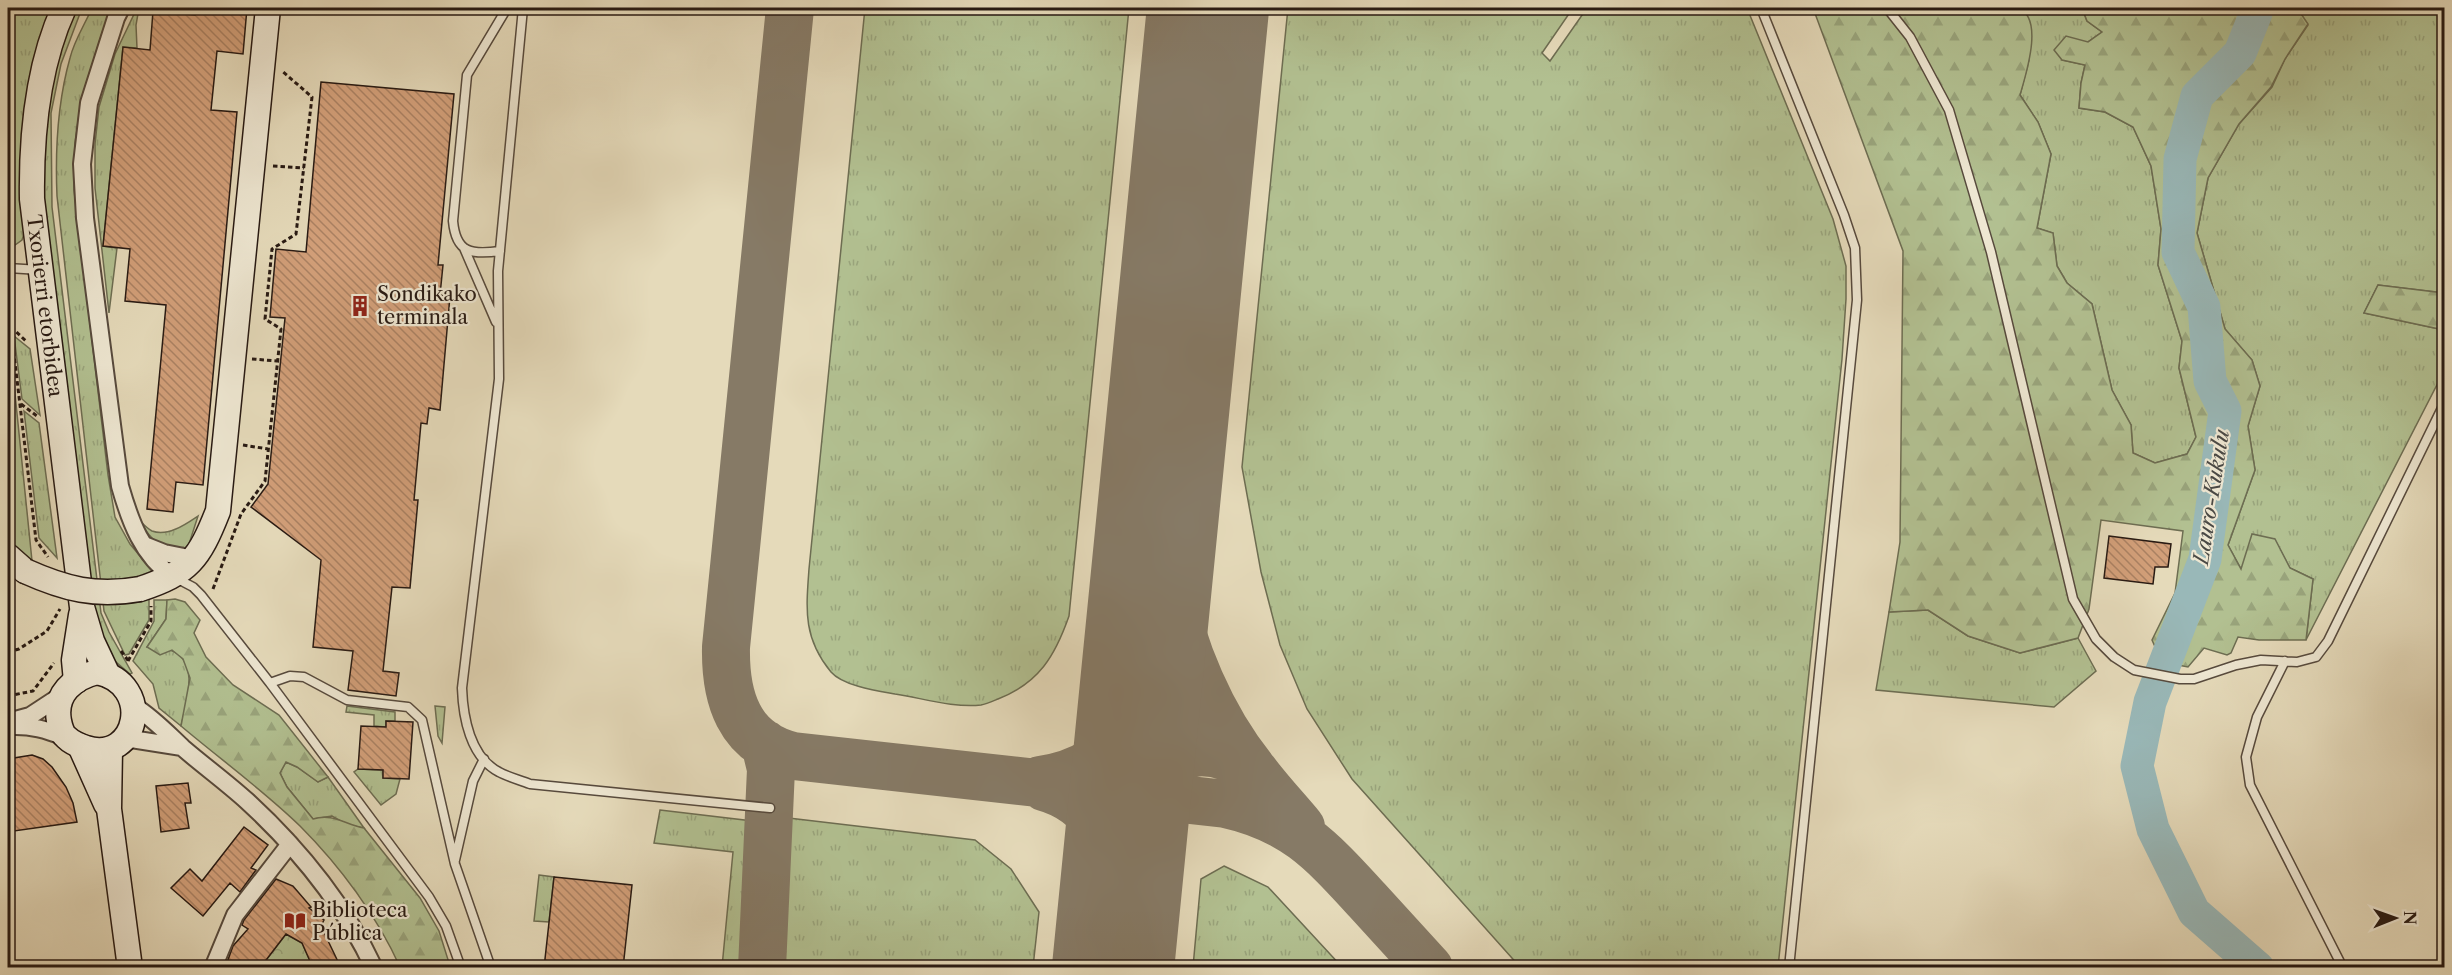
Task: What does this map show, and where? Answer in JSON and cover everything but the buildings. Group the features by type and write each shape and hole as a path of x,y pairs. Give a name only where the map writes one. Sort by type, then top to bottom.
{"street":[{"name":"Txorierri etorbidea","path":"64,8 45,63 32,138 32,200 41,270 73,611 74,660 69,688 58,705 58,718 109,809"},
{"path":"122,8 116,18 90,103 82,164 85,218 120,486 128,516 141,543 172,577"},
{"path":"16,563 73,589 111,593 140,589 172,577 194,559 206,541 218,511 268,8"},
{"path":"141,543 164,553 194,559"},
{"name":"Txorierri etorbidea","path":"73,611 92,641 108,675 125,689 134,706 134,719 118,743 109,809 130,968"},
{"path":"8,722 30,716 69,688 97,672 108,675"},
{"path":"134,706 171,734 182,747 248,802 290,844 340,907 374,968"},
{"path":"8,727 25,726 47,730 72,742 100,750 118,743 182,747"},
{"path":"213,968 235,915 290,844"}],"lane":[{"path":"498,328 464,249 455,238 453,221 467,75 507,8"},
{"path":"523,8 500,251 498,379 462,687 463,716 484,759 498,772 530,784 770,808"},
{"path":"1761,8 1844,215 1855,248 1857,272 1857,300 1789,968"},
{"path":"1887,8 1910,37 1949,111 1991,252 2073,599 2096,639 2115,657 2134,670 2180,679 2194,679 2236,665 2261,660 2297,662 2316,657 2328,641 2445,404"},
{"path":"464,249 479,254 500,251"},
{"path":"8,268 41,270"},
{"path":"172,577 193,587 201,595 270,683 429,897 446,926 461,968"},
{"path":"2285,661 2257,717 2246,757 2250,785 2343,968"},
{"path":"270,683 290,676 304,677 347,700 408,707 422,720 455,864 491,968"},
{"path":"455,864 473,781 484,759"}],"path":[{"path":"33,347 10,327 36,540 46,555 54,561"},
{"path":"20,403 43,421 42,411"},
{"path":"8,652 20,649 47,631 63,603 73,611"},
{"path":"117,645 133,666"},
{"path":"8,696 33,691 56,659"}],"green space":[{"path":"8,8 51,8 35,64 25,231 22,240 15,245 8,245"},
{"path":"73,8 82,8 61,64 51,113 52,207 101,613 132,673 130,674 109,656 94,617 41,177 52,75"},
{"path":"92,8 114,8 102,33 81,100 75,143 74,190 115,517 130,544 155,574 149,597 149,620 129,654 125,655 104,611 57,196 56,161 62,92 72,52"},
{"path":"139,8 136,25 137,48 123,47 103,246 117,248 109,313 95,188 95,144 99,107 115,54"},
{"path":"865,8 1129,8 1069,616 1058,644 1035,676 1012,692 981,705 938,702 870,689 844,681 831,672 822,659 815,647 808,623 809,569"},
{"path":"1288,8 1573,8 1542,53 1550,61 1587,8 1747,8 1833,219 1846,266 1842,359 1778,967 1520,967 1352,779 1307,709 1280,645 1261,572 1242,467"},
{"path":"1813,8 2017,8 2025,13 2030,22 2032,34 2029,60 2020,95 2038,122 2051,154 2037,228 2053,233 2057,266 2067,283 2092,304 2112,390 2131,425 2133,453 2155,463 2187,454 2196,437 2179,368 2182,341 2158,265 2161,229 2151,166 2133,127 2105,112 2079,108 2085,65 2062,60 2054,50 2066,36 2088,42 2102,32 2087,21 2082,8 2297,8 2308,24 2285,59 2271,87 2239,124 2208,178 2197,233 2225,329 2252,360 2260,386 2248,426 2255,470 2228,545 2241,569 2252,534 2275,539 2290,568 2313,579 2306,640 2259,640 2238,637 2231,653 2227,655 2204,648 2188,667 2162,662 2152,640 2175,593 2183,531 2101,520 2089,609 2078,638 2020,653 1968,636 1928,610 1889,612 1900,542 1903,251"},
{"path":"2017,8 2082,8 2087,21 2102,32 2062,60 2085,65 2079,108 2105,112 2133,127 2151,166 2161,229 2158,265 2182,341 2179,368 2196,437 2187,454 2155,463 2133,453 2131,425 2112,390 2092,304 2067,283 2057,266 2053,233 2037,228 2051,154 2038,122 2020,95 2029,60 2024,10"},
{"path":"2297,8 2444,8 2444,293 2378,285 2364,313 2444,330 2444,371 2306,640 2313,579 2290,568 2274,539 2241,569 2228,545 2255,470 2248,426 2260,386 2252,360 2225,329 2197,233 2208,178 2239,124 2272,87 2285,59 2308,25"},
{"path":"2378,285 2444,293 2444,330 2364,313"},
{"path":"8,325 32,561 8,541"},
{"path":"14,336 30,349 40,415 22,399"},
{"path":"24,411 39,423 57,558 39,538"},
{"path":"198,516 189,544 183,550 157,543 140,521 152,531 164,532 176,529"},
{"path":"175,599 185,602 200,620 194,633 206,657 233,685 279,715 328,777 318,782 286,762 280,773 287,787 313,819 333,818 364,828 420,898 439,931 450,966 400,967 369,911 315,841 271,800 181,726 190,678 183,659 172,650 160,655 147,647 166,619 167,600"},
{"path":"154,600 167,600 166,619 147,647 168,649 180,655 186,663 189,684 181,726 159,708 153,684 133,661 154,621"},
{"path":"1928,610 1968,636 2020,653 2078,638 2096,671 2054,707 1876,690 1889,612"},
{"path":"347,706 395,712 395,721 386,721 386,727 374,726 374,715 346,712"},
{"path":"435,706 445,707 442,743 438,736"},
{"path":"286,762 318,782 328,777 364,828 348,825 332,816 313,819 287,787 280,773"},
{"path":"358,769 383,770 383,778 400,779 396,794 381,805 354,772"},
{"path":"660,810 761,822 752,967 722,967 733,852 654,843"},
{"path":"780,817 975,840 1011,869 1039,912 1033,967 770,967"},
{"path":"1224,866 1268,887 1342,967 1193,967 1201,879"},
{"path":"539,875 554,877 549,922 534,921"},
{"path":"286,934 302,943 313,967 260,968"}],"waterway":[{"name":"Lauro-Kukulu","path":"2255,8 2256,13 2240,53 2197,96 2180,159 2178,252 2204,307 2210,381 2225,411 2205,559 2150,702 2137,766 2153,829 2194,912 2258,968"}],"taxiway":[{"path":"790,8 726,647 726,666 732,700 747,729 759,741 774,750 793,756 1226,804 1250,810 1289,828 1321,852 1429,968"},
{"path":"1163,461 1163,521 1169,580 1181,631 1190,656 1211,705 1238,750 1301,827"},
{"path":"1040,780 1082,768 1095,761 1117,742 1126,731 1135,713 1142,677"},
{"path":"762,968 771,769 765,744"},
{"path":"1128,814 1149,778 1163,765 1178,757 1195,753 1213,753 1232,759 1252,770"},
{"path":"1044,787 1077,803 1090,814 1100,828 1114,859 1120,895"}],"runway":[{"path":"1113,968 1208,8"}],"place":[{"name":"Sondikako terminala","path":"360,306"},
{"name":"Biblioteca Pública","path":"295,921"}]}
